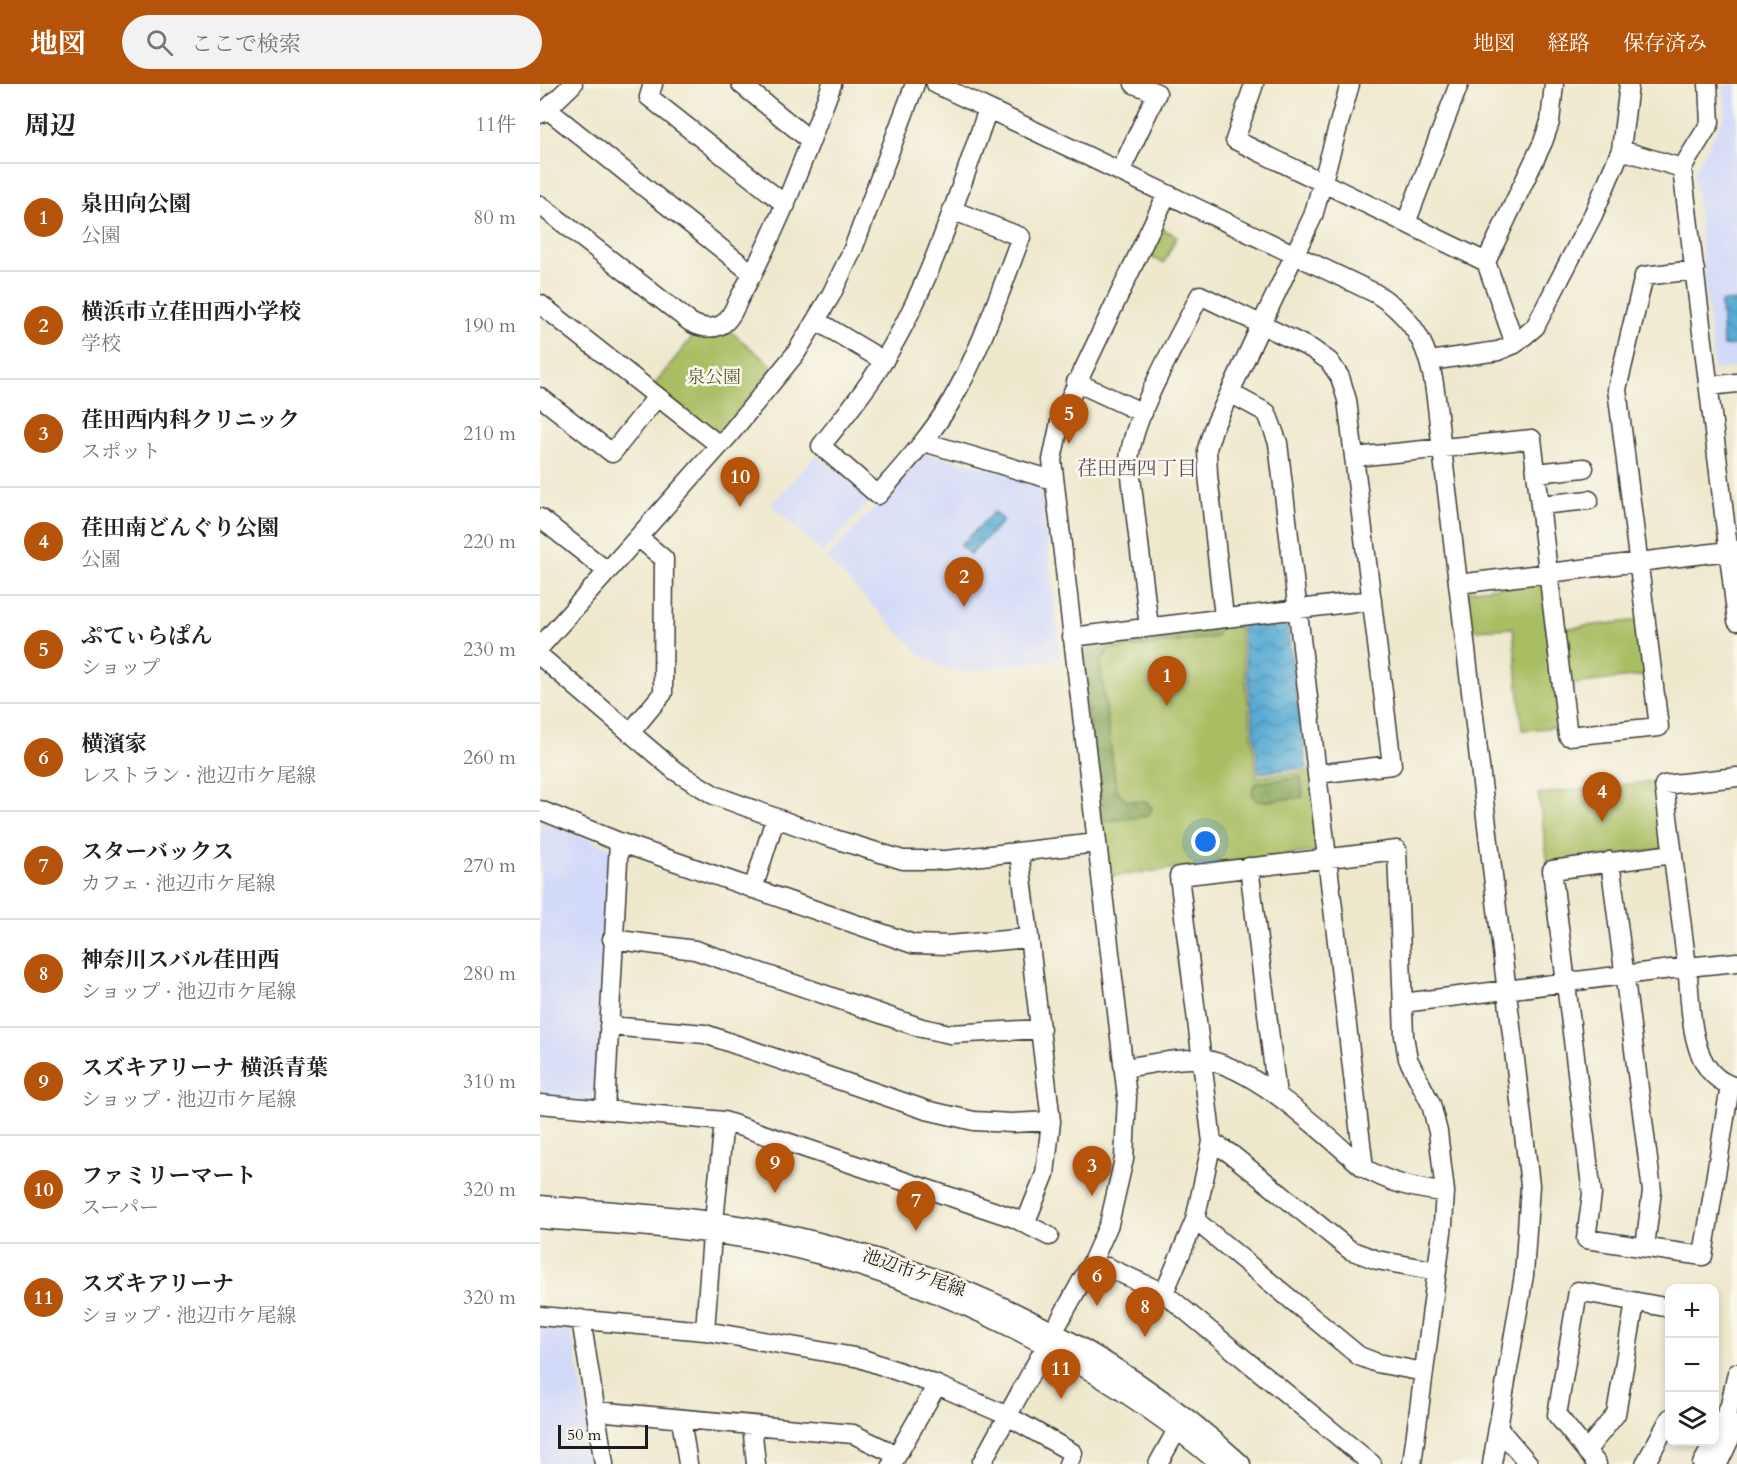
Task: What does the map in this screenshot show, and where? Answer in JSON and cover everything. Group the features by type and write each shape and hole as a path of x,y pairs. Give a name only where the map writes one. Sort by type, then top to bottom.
{"street":[{"path":"573,84 543,112 753,274"},
{"path":"653,84 649,97 786,205"},
{"path":"741,84 811,141"},
{"path":"540,205 700,327 719,326 727,320 753,274 786,205 832,84"},
{"path":"540,647 781,374 817,321 853,249 915,84"},
{"path":"936,84 1295,254 1390,303 1417,329 1430,361 1530,1195 1524,1275 1492,1464"},
{"path":"1120,172 1157,93 1134,84"},
{"path":"1254,84 1235,140 1486,262 1515,344"},
{"path":"1224,617 1207,449 1230,393 1313,216 1350,84"},
{"path":"1406,223 1459,84"},
{"path":"1486,262 1543,142 1550,122 1554,84"},
{"path":"1430,361 1498,351 1515,344 1535,327 1593,215 1621,150 1629,84"},
{"path":"1708,84 1710,123 1682,168 1709,387 1733,551 1737,621"},
{"path":"952,210 1021,237 978,350 949,404 924,442 878,495 821,446 884,361 919,293 988,109"},
{"path":"1621,150 1682,168"},
{"path":"981,1464 1093,1260 1115,1204 1122,1177 1128,1126 1124,1068 1053,480 1056,434 1076,382 1167,194"},
{"path":"1355,457 1532,439 1568,736 1659,727 1617,389 1644,276 1695,270"},
{"path":"1149,627 1129,460 1130,447 1143,413 1200,295 1312,349 1329,361 1340,377 1347,400 1392,765 1317,774"},
{"path":"540,304 719,445"},
{"path":"817,321 884,361"},
{"path":"1076,382 1143,413"},
{"path":"1709,387 1737,383"},
{"path":"1230,393 1267,413 1278,443 1364,1168"},
{"path":"540,397 612,453 657,397"},
{"path":"924,442 1053,480"},
{"path":"1536,473 1584,468"},
{"path":"1540,505 1589,500"},
{"path":"540,518 607,571"},
{"path":"630,733 663,693 664,559 638,537"},
{"path":"1458,584 1733,551"},
{"path":"1072,637 1372,600"},
{"path":"540,656 674,770 714,795 775,819 903,860 946,860 1097,843"},
{"path":"1673,854 1552,870 1592,1194 1586,1239 1703,1256 1733,1086 1713,1074 1704,1062 1696,1044 1673,854 1664,785 1737,777"},
{"path":"540,810 619,842 913,944 948,945 1029,938"},
{"path":"753,889 775,819"},
{"path":"605,1109 612,939 619,842"},
{"path":"1164,1293 1195,1220 1212,1142 1179,876 1397,850 1403,1003 1408,1059 1431,1104 1438,1132 1444,1192 1437,1271 1412,1464"},
{"path":"1019,852 1051,1121 1045,1174 1025,1224"},
{"path":"1610,861 1652,1191 1645,1247"},
{"path":"1249,867 1277,1095"},
{"path":"612,939 695,950 922,1028 950,1034 1041,1029"},
{"path":"1403,1003 1565,981 1737,962"},
{"path":"609,1026 705,1034 926,1110 974,1121 1012,1123 1051,1121"},
{"path":"1124,1068 1201,1059 1232,1069 1277,1095 1364,1168 1401,1184 1444,1192"},
{"path":"540,1104 724,1121 1014,1218 1049,1236"},
{"path":"705,1331 724,1121"},
{"path":"1212,1142 1231,1154 1350,1250 1377,1260 1437,1271"},
{"name":"池辺市ケ尾線","path":"540,1205 713,1228"},
{"name":"池辺市ケ尾線","path":"540,1219 766,1230 852,1251 953,1285 1050,1338 1129,1376 1241,1464"},
{"path":"1195,1220 1359,1356 1377,1363 1424,1372"},
{"path":"1107,1267 1164,1293 1372,1464"},
{"path":"1635,1302 1616,1414 1592,1457 1557,1415 1578,1291 1665,1307"},
{"path":"540,1316 705,1331 860,1358 937,1385 1008,1416 1073,1453 1068,1464"},
{"path":"581,1319 604,1464"},
{"name":"池辺市ケ尾線","path":"1050,1338 1178,1428 1220,1464"},
{"path":"1719,1430 1730,1405 1737,1373"},
{"path":"596,1411 853,1434 895,1460 937,1385"},
{"path":"681,1419 688,1464"},
{"path":"1718,1464 1737,1424"},
{"path":"752,1425 756,1464"},
{"path":"1645,1464 1665,1427"},
{"path":"1158,1464 1178,1428"},
{"path":"1498,1428 1529,1464"},
{"path":"1702,1464 1711,1446"}],"shaded area":[{"path":"1723,84 1737,84 1737,367 1714,370 1694,172 1725,115"},
{"path":"924,453 1040,480 1061,658 961,672 943,667 921,655 827,559"},
{"path":"817,454 872,499 823,553 771,505"},
{"path":"540,819 611,848 596,1102 540,1097"},
{"path":"540,1325 571,1327 595,1464 540,1464"}],"green space":[{"path":"1156,226 1177,236 1164,263 1143,254"},
{"name":"泉公園","path":"725,327 774,367 718,436 653,386 693,336 711,334"},
{"path":"1544,582 1560,727 1522,730 1513,628 1472,630 1466,591"},
{"path":"1238,619 1257,777 1310,771 1320,851 1106,877 1078,641"},
{"path":"1640,620 1646,675 1566,685 1560,629"},
{"path":"1218,628 1217,637 1109,650 1100,663 1116,789 1126,800 1147,802 1152,808 1148,816 1101,822 1078,642"},
{"path":"1301,777 1303,797 1258,802 1254,798 1252,790 1256,783"},
{"path":"1657,781 1665,849 1548,863 1538,794"}],"water":[{"path":"1737,301 1737,345 1723,346 1721,302"},
{"path":"994,512 1003,521 970,555 960,546"},
{"path":"1286,616 1307,768 1259,773 1241,622"}],"place":[{"name":"ぷてぃらぱん","path":"1069,444"},
{"name":"ファミリーマート","path":"740,507"},
{"name":"横浜市立荏田西小学校","path":"964,607"},
{"name":"泉田向公園","path":"1167,706"},
{"name":"荏田南どんぐり公園","path":"1602,822"},
{"name":"スズキアリーナ 横浜青葉","path":"775,1193"},
{"name":"荏田西内科クリニック","path":"1092,1196"},
{"name":"スターバックス","path":"916,1231"},
{"name":"横濱家","path":"1097,1306"},
{"name":"神奈川スバル荏田西","path":"1145,1337"},
{"name":"スズキアリーナ","path":"1061,1399"}],"district":[{"name":"荏田西四丁目","path":"1137,468"}]}
